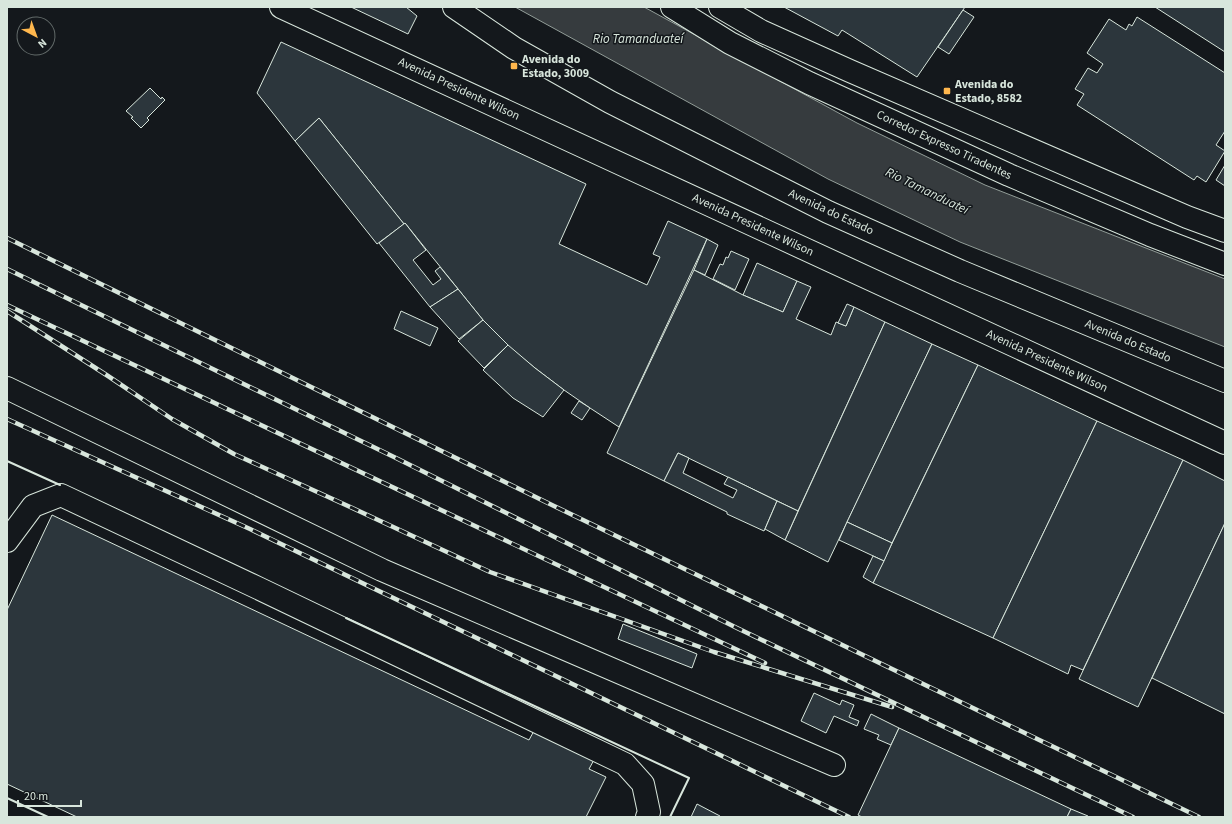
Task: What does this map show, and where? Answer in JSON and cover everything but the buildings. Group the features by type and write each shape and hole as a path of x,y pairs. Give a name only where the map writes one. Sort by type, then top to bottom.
{"main road":[{"name":"Avenida Presidente Wilson","path":"281,7 1225,443"},
{"name":"Avenida do Estado","path":"454,7 514,48 610,102 828,212 960,271 1225,381"},
{"name":"Corredor Expresso Tiradentes","path":"672,7 730,43 809,83 1009,175 1150,235 1225,264"},
{"path":"720,7 761,31 850,71 1187,217 1225,231"},
{"path":"7,388 382,570 834,765"},
{"path":"7,541 33,506 61,495 625,764 643,784 649,812 647,817"}],"water":[{"name":"Rio Tamanduateí","path":"515,7 644,7 857,123 985,185 1225,279 1225,347 960,242 828,179"}],"railway":[{"path":"7,238 554,506 1199,817"},
{"path":"7,269 394,457 737,628 1133,817"},
{"path":"7,305 765,663"},
{"path":"7,311 172,419 234,454 490,572 714,652 892,707"},
{"path":"7,419 250,529 849,817"}],"wall":[{"path":"7,461 60,485"},
{"path":"346,618 689,778 670,817"},
{"path":"7,798 48,817"}],"place":[{"name":"Avenida do Estado, 3009","path":"514,66"},
{"name":"Avenida do Estado, 8582","path":"947,91"}]}
